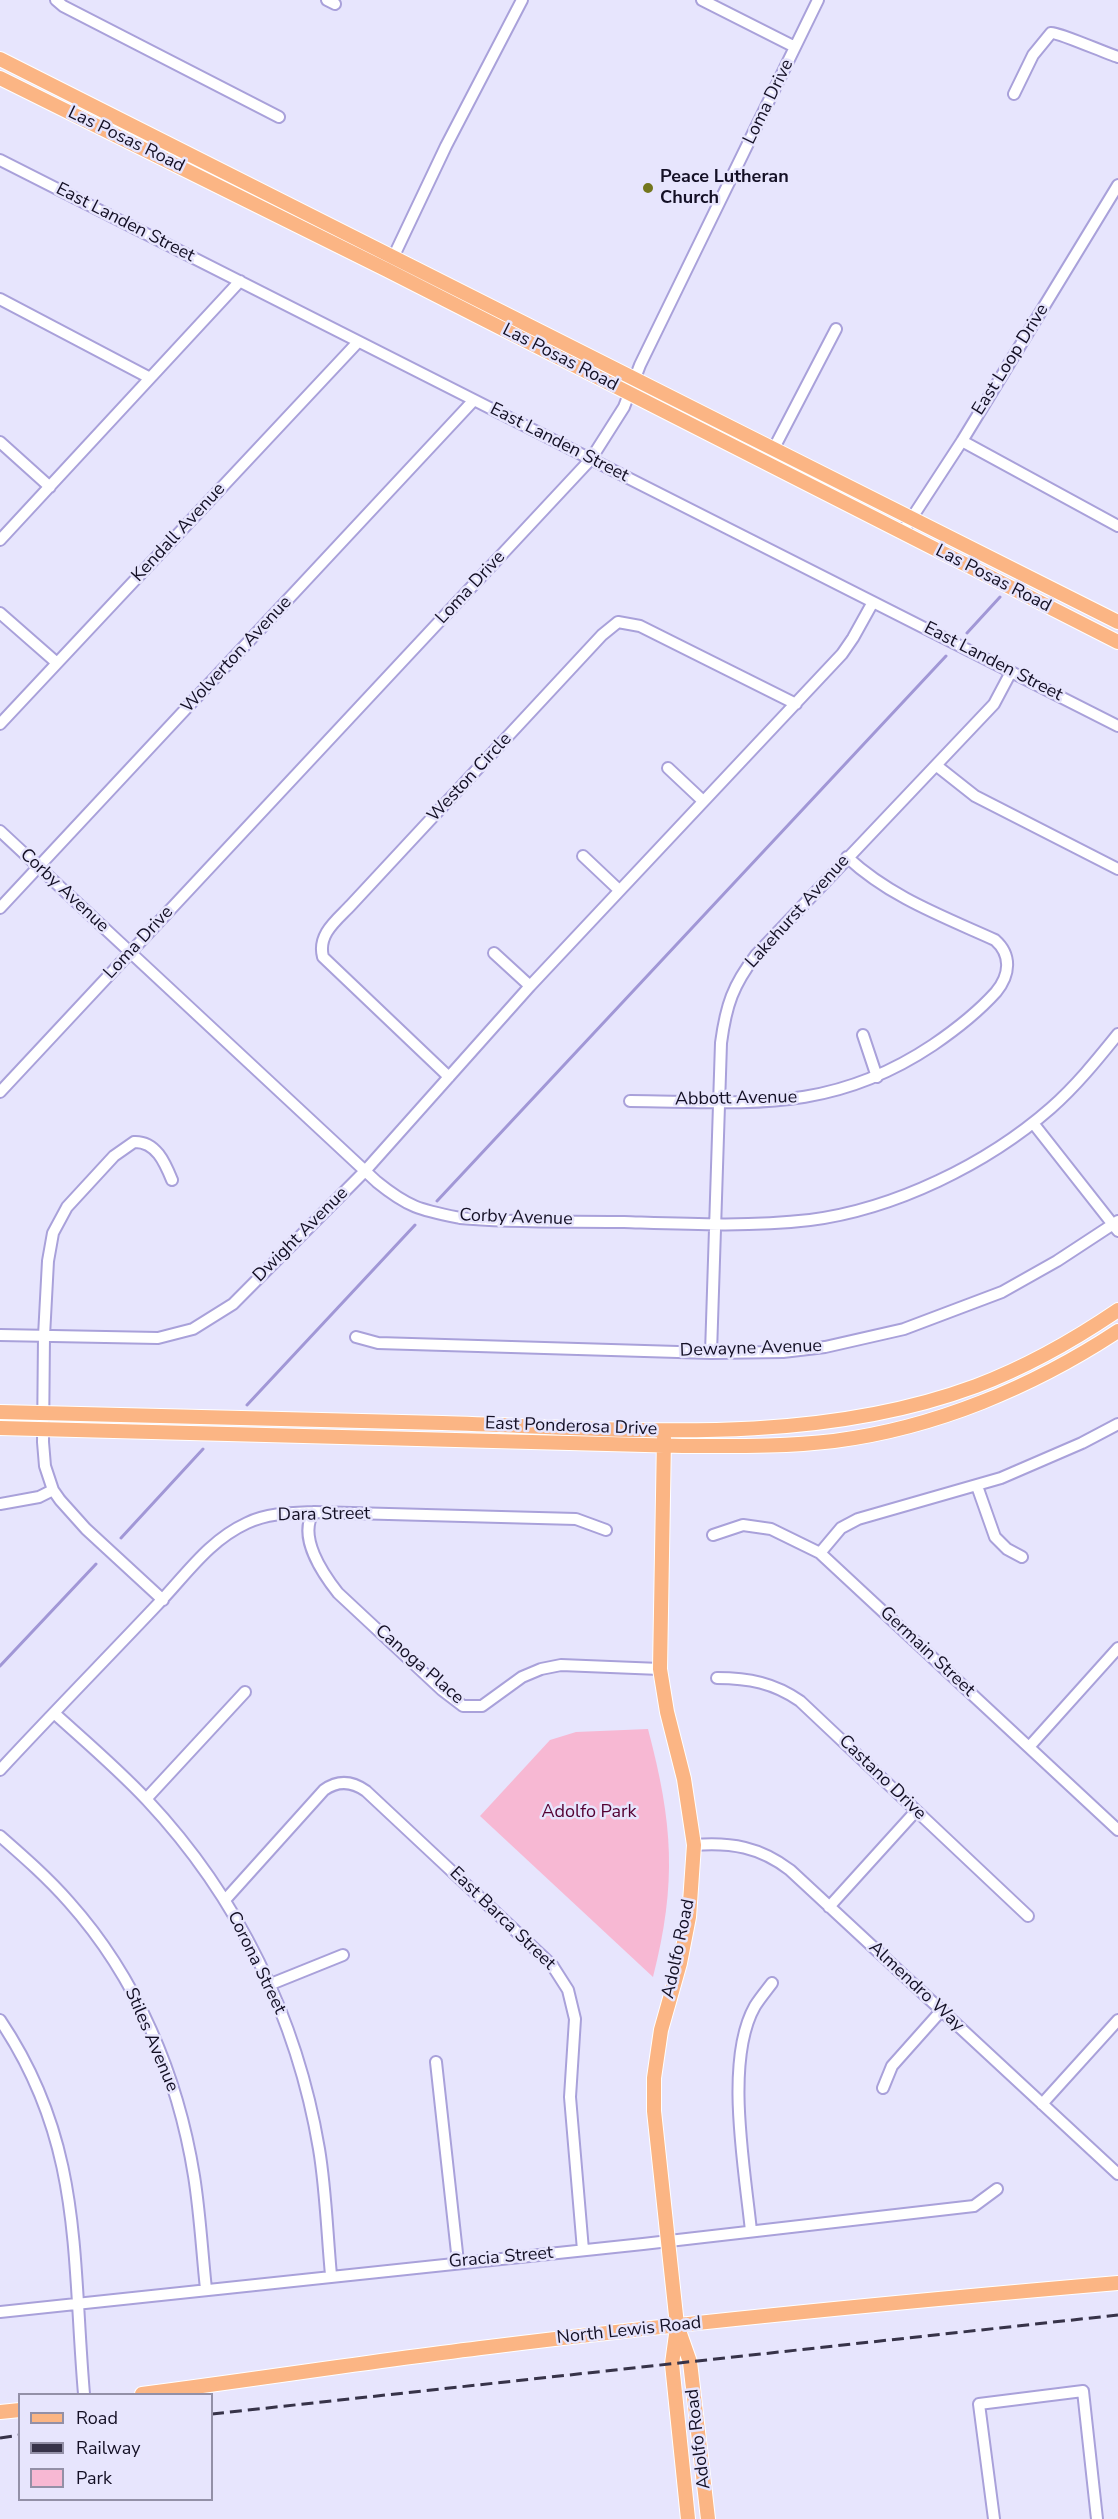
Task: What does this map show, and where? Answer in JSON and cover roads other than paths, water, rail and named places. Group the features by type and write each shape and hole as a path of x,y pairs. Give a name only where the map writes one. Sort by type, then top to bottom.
{"main road":[{"name":"Las Posas Road","path":"0,59 1118,622"},
{"name":"Las Posas Road","path":"0,78 387,270 1118,642"},
{"name":"East Ponderosa Drive","path":"0,1412 664,1430 818,1424 847,1420 932,1400 979,1385 1054,1350 1118,1310"},
{"name":"East Ponderosa Drive","path":"0,1428 664,1445 751,1446 835,1441 877,1433 953,1412 1012,1390 1076,1358 1118,1332"},
{"name":"Adolfo Road","path":"664,1430 660,1669 666,1712 684,1779 694,1845 692,1893 685,1941 661,2030 654,2078 656,2141 677,2325 690,2362 708,2519"},
{"name":"North Lewis Road","path":"149,2393 487,2347 677,2325 919,2300 1118,2283"},
{"name":"Adolfo Road","path":"677,2325 672,2364 688,2519"},
{"path":"0,2412 18,2410"}],"street":[{"path":"56,0 63,6 279,117"},
{"path":"387,270 446,146 522,0"},
{"path":"702,0 795,47"},
{"name":"Loma Drive","path":"0,1092 591,459 616,423 635,379 818,0"},
{"path":"1014,94 1023,72 1042,42 1051,33 1057,33 1082,45 1118,57"},
{"name":"East Landen Street","path":"0,160 1118,726"},
{"name":"East Loop Drive","path":"902,533 962,441 1118,185"},
{"path":"0,540 240,281"},
{"path":"0,299 150,378"},
{"path":"773,450 836,329"},
{"name":"Kendall Avenue","path":"0,724 358,342"},
{"name":"Wolverton Avenue","path":"0,909 474,400"},
{"path":"962,441 1118,526"},
{"path":"0,442 50,487"},
{"name":"Dwight Avenue","path":"0,1335 158,1338 177,1334 208,1321 233,1304 365,1171 530,986 702,800 796,704 848,646 873,602"},
{"path":"0,613 57,663"},
{"name":"Weston Circle","path":"449,1077 323,957 321,949 323,938 602,635 618,622 640,626 796,704"},
{"name":"Lakehurst Avenue","path":"711,1353 719,1101 724,1020 734,988 756,955 994,704 1011,672"},
{"path":"937,766 975,796 1118,868"},
{"path":"668,768 702,800"},
{"name":"Corby Avenue","path":"0,831 395,1197 416,1209 460,1218 716,1225 813,1220 884,1202 906,1195 984,1157 1033,1123 1074,1086 1118,1034"},
{"path":"583,856 619,890"},
{"name":"Abbott Avenue","path":"630,1101 755,1103 797,1099 833,1092 877,1077 921,1053 964,1022 998,989 1006,977 1008,964 1005,953 995,940 926,910 888,890 847,857"},
{"path":"494,953 530,986"},
{"path":"863,1035 877,1077"},
{"path":"1033,1123 1116,1225"},
{"path":"163,1600 86,1529 65,1507 53,1490 45,1466 44,1336 50,1242 66,1207 114,1156 134,1142 146,1144 157,1152 172,1180"},
{"name":"Dewayne Avenue","path":"356,1337 378,1343 711,1353 816,1349 852,1343 904,1329 1002,1292 1116,1225"},
{"path":"820,1553 841,1528 858,1519 872,1513 977,1486 1031,1466 1118,1424"},
{"path":"977,1486 995,1537 1006,1549 1022,1557"},
{"path":"0,1504 39,1497 53,1490"},
{"name":"Canoga Place","path":"314,1512 309,1518 309,1533 318,1563 328,1580 346,1600 442,1690 463,1706 482,1706 522,1677 551,1666 660,1669"},
{"name":"Dara Street","path":"0,1770 163,1600 200,1557 225,1535 261,1517 314,1512 576,1519 606,1530"},
{"name":"Germain Street","path":"713,1535 743,1525 771,1529 820,1553 1118,1830"},
{"path":"1029,1747 1118,1648"},
{"name":"Castano Drive","path":"717,1678 755,1680 790,1694 811,1710 1028,1916"},
{"path":"146,1799 245,1692"},
{"name":"Corona Street","path":"54,1713 146,1799 191,1852 225,1900 252,1945 271,1984 307,2092 319,2149 331,2276"},
{"name":"East Barca Street","path":"225,1900 324,1790 339,1783 348,1783 366,1791 552,1965 564,1981 572,2000 575,2019 570,2097 583,2250"},
{"path":"829,1907 916,1811"},
{"name":"Stiles Avenue","path":"0,1836 42,1874 88,1924 113,1959 147,2019 162,2055 186,2134 194,2177 206,2289"},
{"name":"Almendro Way","path":"694,1845 732,1844 762,1853 790,1870 1118,2174"},
{"path":"271,1984 343,1955"},
{"path":"751,2231 740,2122 740,2067 749,2022 755,2007 772,1983"},
{"path":"883,2088 892,2066 941,2011"},
{"path":"0,2020 20,2052 40,2092 60,2151 71,2210 80,2302 84,2393"},
{"path":"1042,2104 1118,2020"},
{"path":"436,2062 458,2262"},
{"name":"Gracia Street","path":"0,2312 974,2206 997,2189"},
{"path":"994,2519 979,2404 1083,2391 1097,2519"}],"waterway":[{"path":"967,633 1000,597"},
{"path":"437,1201 946,656"},
{"path":"247,1405 415,1225"},
{"path":"121,1538 203,1449"},
{"path":"0,1666 96,1564"}],"railway":[{"path":"213,2414 1118,2315"},
{"path":"0,2438 18,2435"}],"place":[{"name":"Peace Lutheran Church","path":"648,188"}],"park label":[{"name":"Adolfo Park","path":"589,1813"}]}
